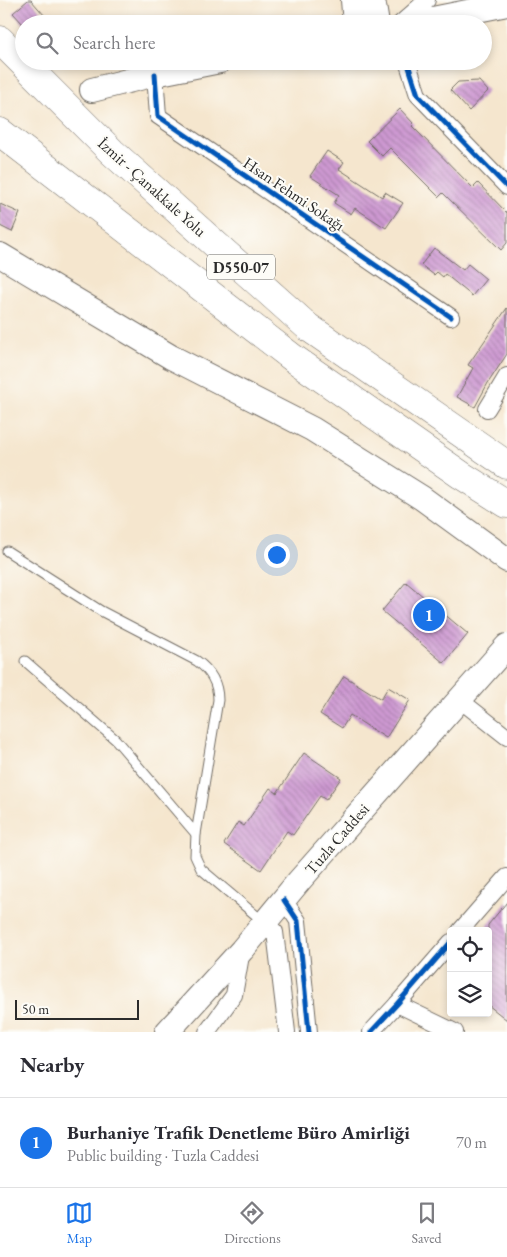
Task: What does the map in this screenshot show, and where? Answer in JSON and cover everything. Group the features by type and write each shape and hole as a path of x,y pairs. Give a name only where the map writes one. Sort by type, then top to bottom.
{"highway":[{"name":"İzmir - Çanakkale Yolu","path":"0,40 15,55"},
{"name":"İzmir - Çanakkale Yolu","path":"30,70 112,152 308,327 507,465"},
{"name":"D550-07","path":"0,132 294,358 461,475 507,504"}],"main road":[{"path":"353,0 354,15"},
{"path":"373,0 376,15"},
{"path":"453,15 507,4"},
{"path":"92,90 175,70"},
{"path":"0,254 172,357 312,429 422,498 507,560"},
{"name":"Tuzla Caddesi","path":"167,1032 242,950 507,646"}],"street":[{"path":"410,15 427,0"},
{"path":"409,70 418,95 507,187"},
{"name":"Hsan Fehmi Sokağı","path":"155,74 158,116 450,317"},
{"path":"487,409 507,376"},
{"path":"460,700 507,736"},
{"path":"464,927 501,893 507,877"},
{"path":"284,900 298,921 309,1032"},
{"path":"265,923 275,932 287,1032"},
{"path":"371,1032 447,947"},
{"path":"207,1032 234,995 242,950"},
{"path":"397,1004 455,1032"}],"lane":[{"path":"7,551 101,611 197,661 209,672 216,686 218,700 196,834 195,856 200,869 265,923"},
{"path":"25,661 116,740 196,834"}],"building":[{"path":"28,0 31,0 44,15 15,15 13,13"},
{"path":"479,81 488,91 469,111 450,90 458,82"},
{"path":"400,109 414,124 412,126 473,188 478,183 507,213 507,243 501,250 443,193 439,197 390,148 382,156 367,141"},
{"path":"327,151 344,162 339,169 382,197 385,192 403,203 386,228 355,208 351,214 334,203 339,195 310,176"},
{"path":"0,204 20,213 12,232 0,226"},
{"path":"434,248 463,270 468,264 486,279 472,296 445,274 443,277 437,272 434,275 421,265"},
{"path":"507,308 507,354 475,407 457,397 473,368 468,365"},
{"path":"406,582 468,634 444,663 382,611"},
{"path":"344,676 381,699 388,687 410,700 386,738 350,715 342,728 320,714"},
{"path":"304,753 341,778 326,800 320,796 293,835 287,831 261,870 224,844 238,822 244,826 270,788 277,793"},
{"path":"507,902 507,1020 492,1008 492,927 488,927"}],"cycle path":[{"path":"410,70 418,95 507,187"},
{"path":"155,74 158,116 451,317"},
{"path":"284,900 298,921 309,1032"},
{"path":"371,1032 447,947"}],"place":[{"name":"Burhaniye Trafik Denetleme Büro Amirliği","path":"429,615"}]}
